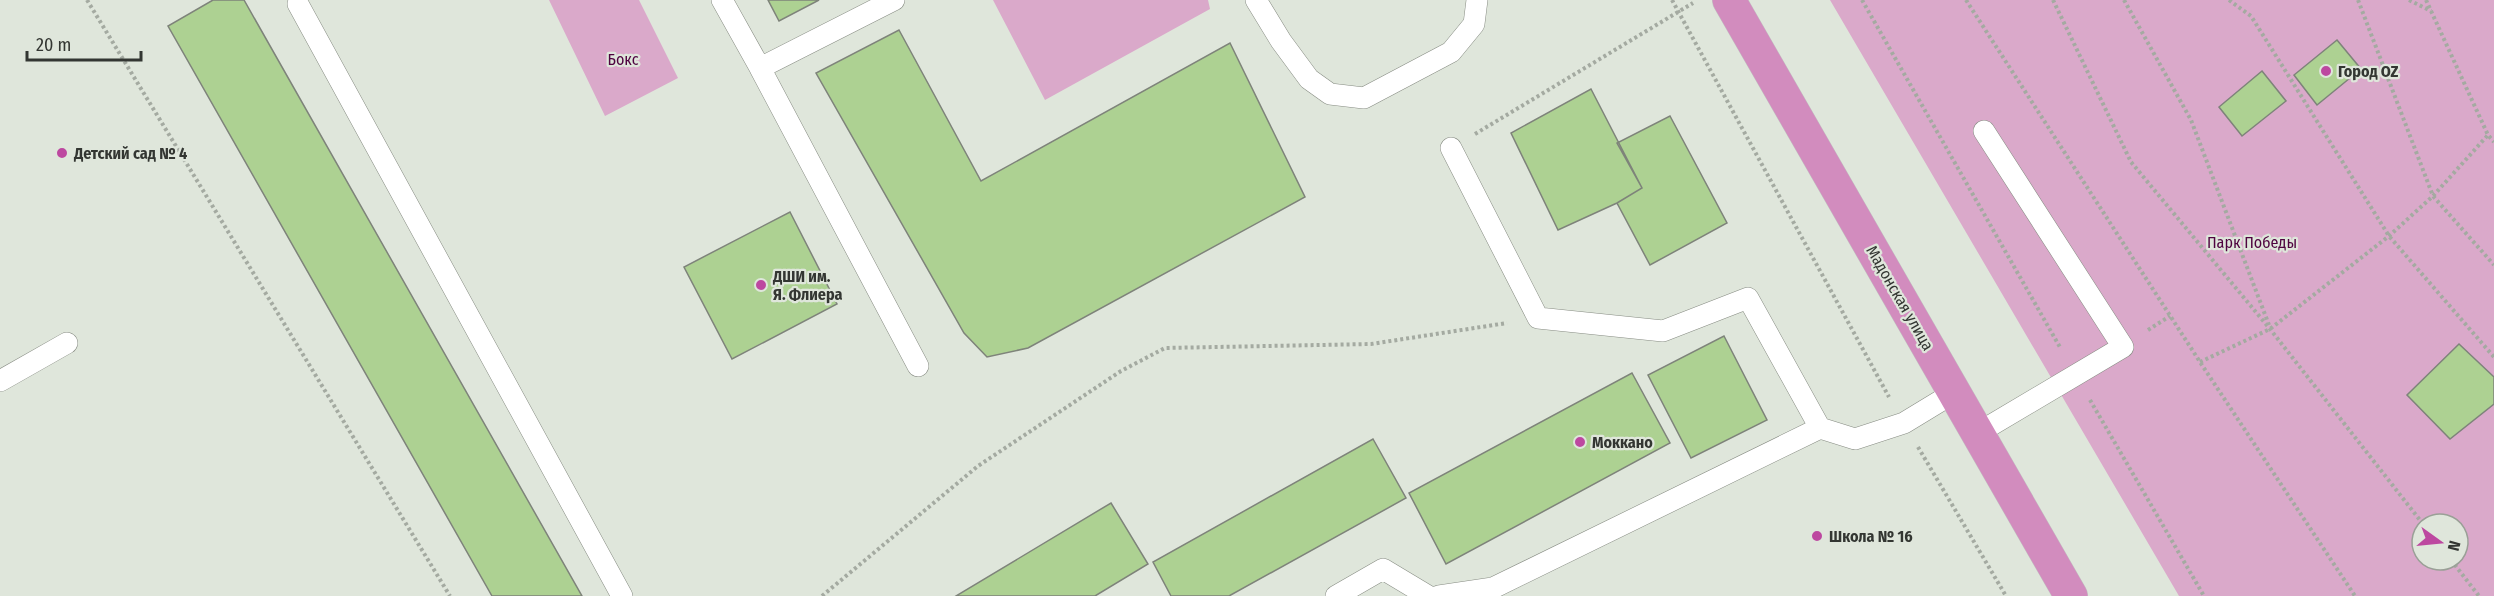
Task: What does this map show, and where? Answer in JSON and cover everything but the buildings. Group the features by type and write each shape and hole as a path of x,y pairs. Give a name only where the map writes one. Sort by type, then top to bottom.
{"highway":[{"name":"Мадонская улица","path":"1729,0 1795,119 1955,392 2070,596"}],"lane":[{"path":"722,0 918,366"},
{"path":"760,68 894,0"},
{"path":"1256,0 1281,41 1309,79 1330,94 1364,98 1393,85 1451,52 1474,24 1477,0"},
{"path":"298,4 622,596"},
{"path":"1978,433 2123,347 1984,131"},
{"path":"1451,148 1538,318 1663,331 1748,298 1820,428"},
{"path":"0,381 67,343"},
{"path":"1439,596 1493,588 1820,428 1855,439 1904,423 1955,392"},
{"path":"1336,596 1383,569 1428,596"}],"path":[{"path":"87,0 450,596"},
{"path":"1672,0 1904,423 2006,596"},
{"path":"1451,148 1699,0"},
{"path":"1862,0 2204,596"},
{"path":"1966,0 2200,362 2355,596"},
{"path":"2053,0 2131,162 2270,329 2414,512"},
{"path":"2124,0 2191,120 2270,329"},
{"path":"2229,0 2251,16 2389,236 2494,357"},
{"path":"2358,0 2433,196 2494,265"},
{"path":"2409,0 2431,11"},
{"path":"2426,0 2488,135 2494,142"},
{"path":"2200,362 2270,329 2389,236 2433,196 2488,135"},
{"path":"822,596 978,466 1121,371 1165,348 1371,344 1538,318"},
{"path":"2460,572 2479,596"}],"green space":[{"name":"Бокс","path":"549,0 639,0 678,78 605,116"},
{"path":"993,0 1208,0 1210,9 1045,100"},
{"name":"Парк Победы","path":"1830,0 2494,0 2494,596 2179,596"}],"place":[{"name":"Город OZ","path":"2326,71"},
{"name":"Детский сад № 4","path":"62,153"},
{"name":"ДШИ им. Я. Флиера","path":"761,285"},
{"name":"Моккано","path":"1580,442"},
{"name":"Школа № 16","path":"1817,536"}]}
